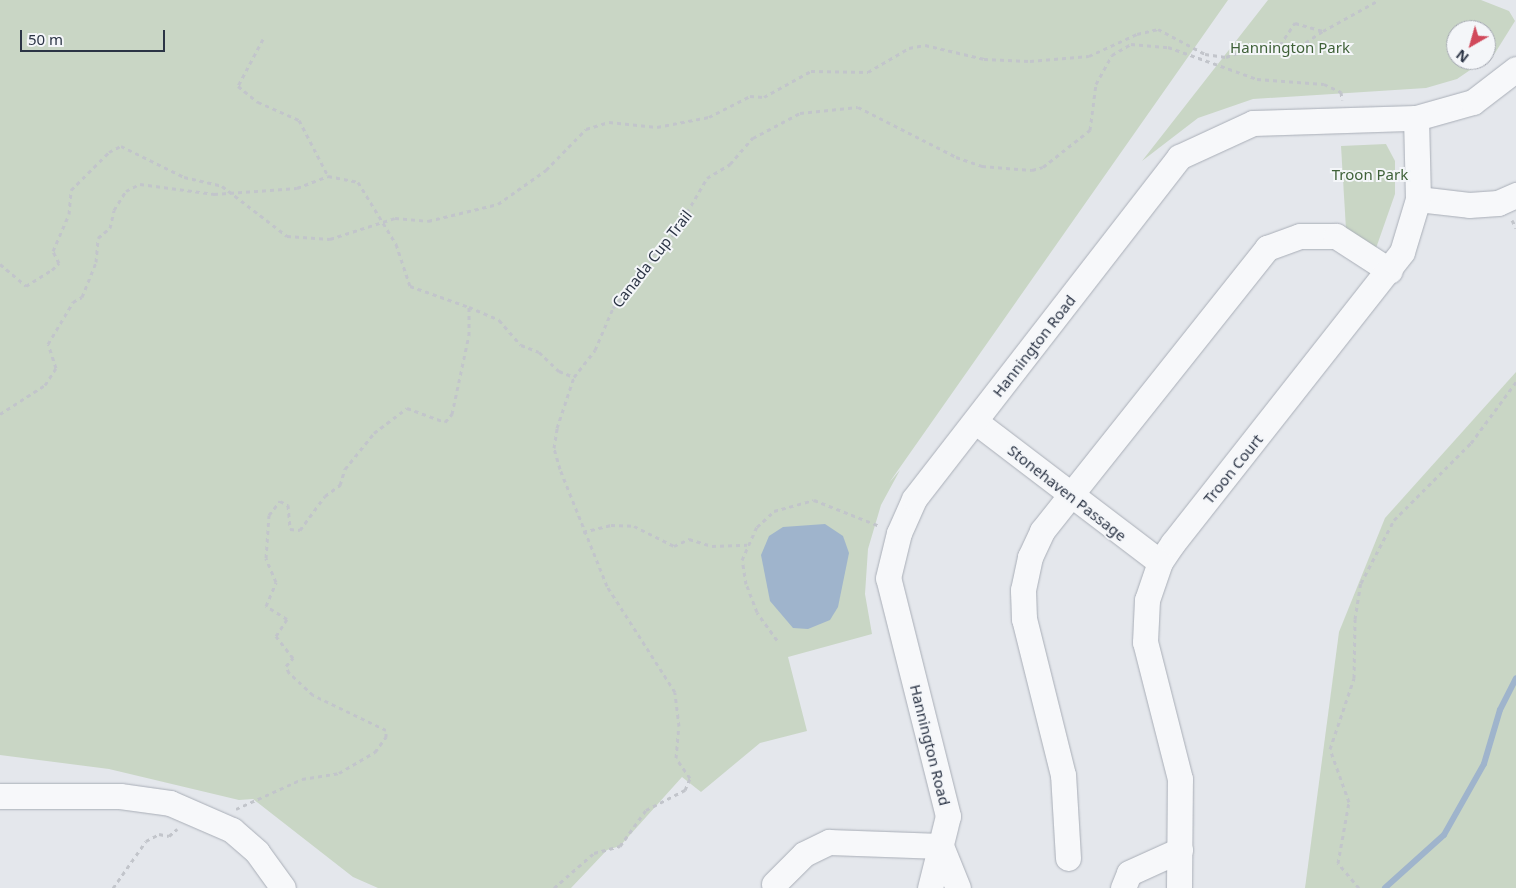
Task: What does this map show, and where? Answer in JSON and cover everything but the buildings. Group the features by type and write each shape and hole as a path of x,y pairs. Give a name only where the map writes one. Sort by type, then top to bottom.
{"street":[{"name":"Hannington Road","path":"930,888 948,816 888,578 899,533 914,499 976,422 1179,157 1253,123 1345,118 1416,118 1473,102 1516,69"},
{"name":"Troon Court","path":"1179,888 1180,779 1145,642 1147,600 1160,562 1390,272 1402,252 1418,199 1416,118"},
{"path":"1418,199 1469,205 1498,203 1516,196"},
{"path":"1068,858 1063,775 1030,652 1023,590 1030,557 1042,531 1267,248 1300,236 1336,236 1390,272"},
{"name":"Stonehaven Passage","path":"976,422 1070,496 1160,562"},
{"path":"0,796 120,796 170,803 215,821 257,852 283,888"},
{"path":"774,884 804,854 829,842 941,846 958,888"},
{"path":"1123,888 1129,873 1180,850"}],"path":[{"path":"0,264 26,286 52,270 59,263 53,251 69,214 71,190 109,152 121,146 184,177 230,192 287,236 330,239 382,223 408,218 428,221 498,204 546,170 586,129 609,122 657,127 708,117 750,96 764,97 811,71 868,72 910,48 925,45 984,59 1030,61 1089,56 1145,31 1158,29 1213,57 1299,47 1323,30 1379,0"},
{"path":"1243,53 1252,48 1280,46 1295,23 1323,30"},
{"path":"263,39 238,86 258,102 300,120 328,176"},
{"name":"Canada Cup Trail","path":"574,376 595,350 612,308 646,269 659,246 675,232 708,178 730,164 753,138 800,114 858,107 956,157 982,166 1032,170 1043,167 1090,130 1096,84 1112,55 1131,44 1168,47 1257,79 1324,84 1341,92 1345,118"},
{"path":"0,414 45,385 56,368 48,344 73,302 82,297 96,262 98,238 110,228 126,191 140,184 230,192 297,188 328,176 358,182 396,244 410,286 499,320 521,345 539,352 559,370 574,376 554,448 583,532 607,586 674,692 679,726 676,758 690,778 685,790 646,810 620,846 594,853 554,888"},
{"path":"215,821 302,779 339,774 375,752 386,737 386,730 313,695 289,673 286,666 293,658 276,636 286,619 266,606 276,582 266,558 269,515 280,501 288,505 290,530 300,530 325,496 340,485 345,469 374,433 407,408 445,422 452,414 469,335 469,307"},
{"path":"1359,888 1338,863 1349,802 1330,749 1354,678 1361,583 1394,520 1472,443 1516,382"},
{"path":"777,640 757,612 746,584 742,560 747,545 774,511 814,500 899,533"},
{"path":"583,532 611,525 634,526 674,546 689,539 712,546 747,545"},
{"path":"113,888 146,841 153,835 174,834 182,823"}],"green space":[{"path":"0,0 1228,0 889,483 900,470 881,505 868,549 865,594 872,634 788,657 807,731 760,743 701,792 682,777 620,846 607,850 571,888 378,888 353,877 253,799 239,800 109,769 0,755"},
{"name":"Hannington Park","path":"1268,0 1481,0 1509,11 1515,21 1496,51 1496,20 1446,20 1446,70 1470,70 1457,79 1426,88 1253,99 1198,118 1142,161"},
{"name":"Troon Park","path":"1386,144 1395,161 1395,194 1375,251 1346,229 1341,146"},
{"path":"1516,372 1516,888 1305,888 1339,632 1385,518"}],"water":[{"path":"825,524 843,536 849,553 838,607 830,620 808,629 793,628 770,601 761,555 769,536 783,527"}],"waterway":[{"path":"1385,888 1444,835 1484,764 1500,710 1516,679"}]}
